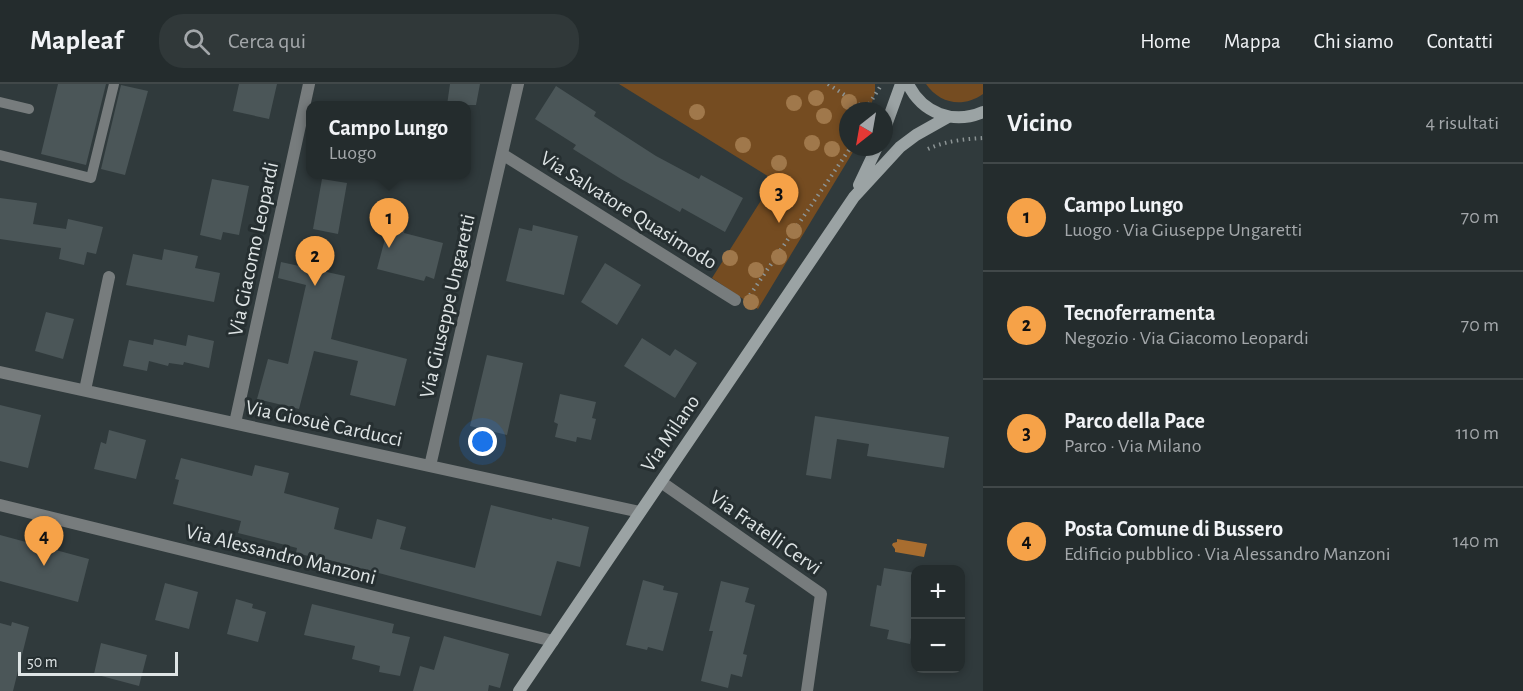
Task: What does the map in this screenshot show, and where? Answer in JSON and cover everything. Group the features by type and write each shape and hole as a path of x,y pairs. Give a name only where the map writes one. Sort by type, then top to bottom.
{"street":[{"name":"Via Giacomo Leopardi","path":"235,423 309,84"},
{"name":"Via Giuseppe Ungaretti","path":"430,466 518,84"},
{"path":"893,106 901,84"},
{"name":"Via Milano","path":"908,84 922,104 933,111 948,117 959,118 980,115"},
{"name":"Via Milano","path":"519,691 854,197 900,147 948,117"},
{"name":"Via Salvatore Quasimodo","path":"502,154 739,303"},
{"name":"Via Milano","path":"854,197 873,156"},
{"path":"85,390 109,278"},
{"name":"Via Giosuè Carducci","path":"0,372 640,512"},
{"name":"Via Fratelli Cervi","path":"661,482 821,594 807,691"},
{"name":"Via Alessandro Manzoni","path":"0,505 553,641"}],"lane":[{"path":"0,155 91,178 114,84"},
{"path":"0,102 28,109"}],"path":[{"path":"828,84 855,102"},
{"path":"872,102 880,87"},
{"path":"739,303 845,156"}],"shaded area":[{"path":"619,84 875,84 872,102 839,102 839,156 851,156 758,309 712,278 774,180"},
{"path":"926,84 983,84 983,94 968,101 952,102 938,96"},
{"path":"897,539 927,544 924,557 895,552 892,545 897,542"}],"building":[{"path":"58,84 106,84 86,165 41,154"},
{"path":"239,84 277,84 269,119 233,111"},
{"path":"450,84 480,84 476,105 471,105 471,101 448,101"},
{"path":"121,85 148,91 125,175 101,169"},
{"path":"556,86 596,112 594,116 656,156 699,179 701,175 743,198 725,232 682,208 680,212 621,179 573,149 576,145 535,119"},
{"path":"212,179 249,186 239,235 223,232 221,240 200,235"},
{"path":"322,179 347,183 338,234 313,229"},
{"path":"0,198 37,203 33,224 66,229 68,219 103,227 96,254 87,252 84,265 59,259 61,248 0,239"},
{"path":"389,224 405,229 404,233 443,243 434,279 426,276 424,281 377,269"},
{"path":"533,225 578,236 564,295 506,281 519,228 532,231"},
{"path":"164,249 198,256 195,268 220,273 214,302 126,285 133,254 162,260"},
{"path":"281,262 345,276 331,339 407,359 395,406 350,395 358,361 314,351 299,409 257,399 268,359 288,364 306,285 278,278"},
{"path":"605,263 641,285 617,325 581,302"},
{"path":"46,312 74,319 63,359 35,351"},
{"path":"188,335 214,341 209,368 184,362 183,365 169,363 168,366 149,361 147,371 123,366 129,340 153,345 154,339 186,346"},
{"path":"642,338 670,356 675,349 697,363 675,398 624,366"},
{"path":"487,355 523,363 507,435 470,426"},
{"path":"560,394 596,402 592,418 596,419 591,440 577,437 576,442 555,437 558,424 554,422"},
{"path":"0,405 41,415 28,468 0,461"},
{"path":"815,416 949,437 944,468 867,456 869,444 837,439 831,479 806,475"},
{"path":"109,430 146,440 136,479 94,469 101,442 106,444"},
{"path":"181,458 252,476 255,465 289,473 284,493 339,508 334,529 372,539 377,519 406,527 400,549 475,568 491,505 589,527 580,567 557,561 541,616 296,553 297,548 238,533 241,521 173,504 179,480 175,479"},
{"path":"0,535 89,559 78,602 0,581"},
{"path":"884,568 911,572 910,644 887,639 889,630 870,626 877,585 881,586"},
{"path":"643,580 664,586 663,590 678,593 663,651 626,645"},
{"path":"721,581 749,588 745,602 755,605 743,654 747,655 742,677 731,674 728,688 701,681 713,631 709,631"},
{"path":"165,583 198,592 189,629 155,620"},
{"path":"236,599 253,604 252,608 266,612 258,642 227,634"},
{"path":"312,604 394,624 392,633 410,637 400,676 379,672 380,666 352,659 355,646 304,635"},
{"path":"12,622 29,627 13,691 0,691 0,623 11,626"},
{"path":"444,636 509,654 500,688 489,685 488,691 413,691 420,666 434,670"},
{"path":"101,643 147,655 139,686 94,674"}],"place":[{"name":"Parco della Pace","path":"779,223"},
{"name":"Campo Lungo","path":"389,248"},
{"name":"Tecnoferramenta","path":"315,286"},
{"name":"Posta Comune di Bussero","path":"44,566"}]}
